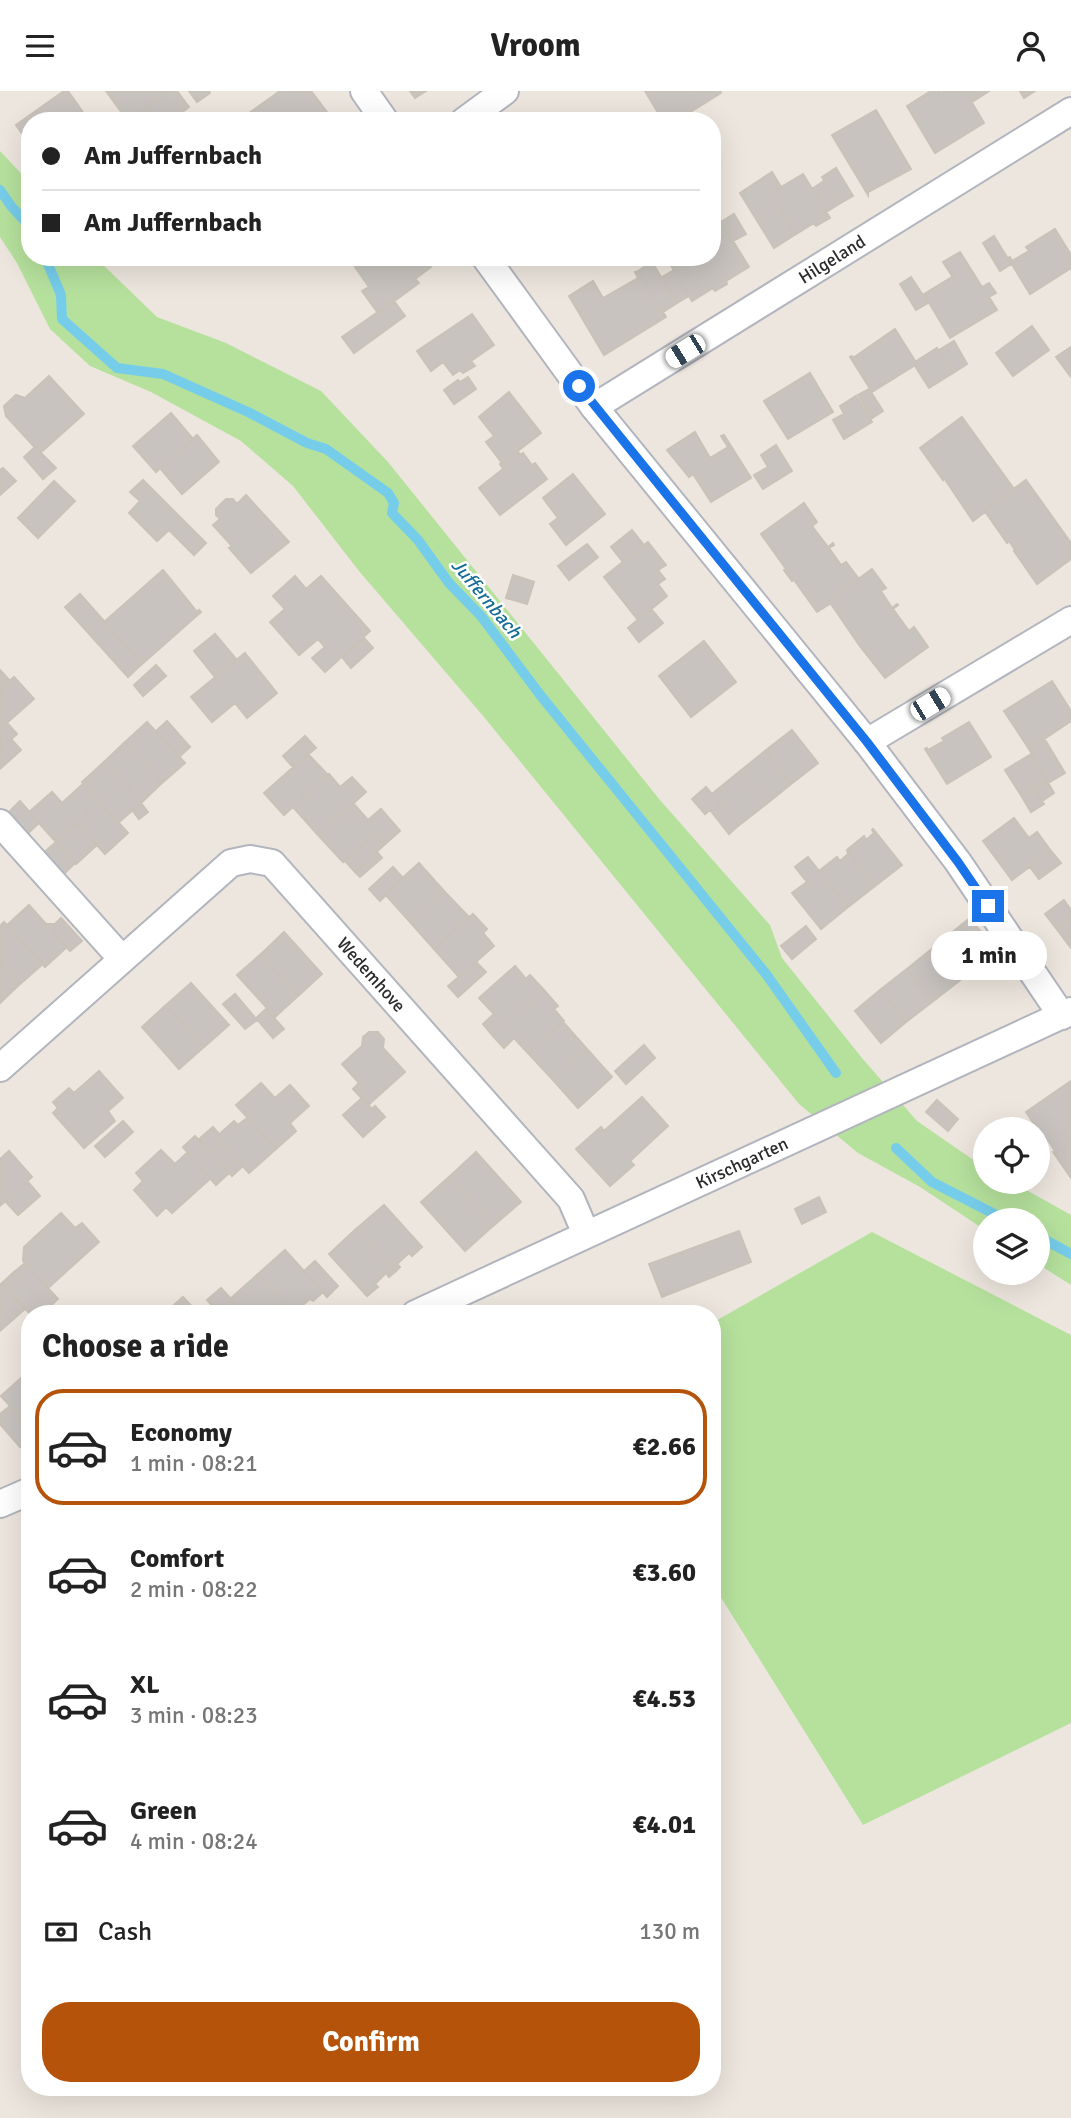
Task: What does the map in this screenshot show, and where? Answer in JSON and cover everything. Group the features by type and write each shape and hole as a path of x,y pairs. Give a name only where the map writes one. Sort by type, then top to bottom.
{"street":[{"path":"364,91 379,112"},
{"path":"476,112 505,91"},
{"name":"Hilgeland","path":"594,407 1071,111"},
{"path":"492,266 594,407 867,742 958,862 1066,1014"},
{"path":"867,742 1071,620"},
{"path":"0,823 122,959"},
{"name":"Wedemhove","path":"0,1068 231,863 250,859 272,863 571,1199 586,1234"},
{"name":"Kirschgarten","path":"434,1305 1066,1014"},
{"path":"0,1504 21,1495"}],"green space":[{"path":"0,151 21,173 21,266 104,266 157,317 226,343 321,391 388,462 660,800 770,925 782,958 862,1058 917,1121 973,1160 973,1194 1033,1194 1071,1215 1071,1285 1050,1272 1050,1208 973,1208 973,1222 920,1187 858,1153 799,1104 484,717 359,571 293,486 241,441 151,392 90,366 50,329 17,263 0,237"},
{"path":"872,1232 1071,1335 1071,1723 863,1825 721,1597 721,1318"}],"building":[{"path":"64,91 68,91 83,112 34,112"},
{"path":"106,91 167,91 141,112 121,112"},
{"path":"167,91 177,91 189,107 182,112 141,112"},
{"path":"189,91 209,91 210,93 197,102"},
{"path":"280,91 311,91 327,112 251,112"},
{"path":"410,91 426,91 415,98"},
{"path":"645,91 721,93 690,112 658,112"},
{"path":"931,91 965,91 984,123 935,153 907,106"},
{"path":"965,91 989,91 972,102"},
{"path":"1020,91 1035,91 1024,98"},
{"path":"876,110 911,169 868,192 868,195 832,135"},
{"path":"836,168 853,196 839,204 822,177"},
{"path":"772,172 781,187 771,193 796,234 774,248 740,193"},
{"path":"803,174 830,218 816,226 814,223 796,234 771,193"},
{"path":"824,181 839,204 826,212 812,189"},
{"path":"734,214 746,234 733,241 721,222"},
{"path":"721,222 749,267 726,281 727,284 715,291 713,288 692,301 671,266 721,266"},
{"path":"1055,229 1071,255 1071,268 1030,294 1008,258 1012,261 1029,251 1026,247"},
{"path":"994,236 1011,264 1000,271 983,243"},
{"path":"960,252 982,287 989,283 996,293 989,297 997,310 950,338 924,294 952,277 954,279 943,262"},
{"path":"646,266 654,266 677,303 663,312 638,271"},
{"path":"355,267 431,267 415,279 419,283 378,313 362,291 369,287"},
{"path":"674,270 689,296 677,303 662,277"},
{"path":"638,271 666,317 604,355 569,296 593,281 603,298 638,278 635,272"},
{"path":"911,277 928,303 916,310 900,284"},
{"path":"394,301 405,316 354,353 342,337"},
{"path":"472,314 494,345 471,361 475,366 463,373 460,370 453,375 443,362 431,371 417,351"},
{"path":"1032,326 1049,350 1013,376 996,353"},
{"path":"895,329 917,364 872,392 850,357 853,358"},
{"path":"954,341 967,364 953,373 939,350"},
{"path":"1071,347 1071,377 1056,357"},
{"path":"937,348 953,373 929,388 915,362"},
{"path":"810,373 833,412 788,439 764,401"},
{"path":"49,376 84,414 40,453 6,416 4,406 16,395 25,398"},
{"path":"468,377 476,389 454,404 444,390 458,380 460,382"},
{"path":"869,389 883,411 872,418 858,395"},
{"path":"509,392 541,433 502,463 486,442 494,436 479,417"},
{"path":"856,396 872,422 844,439 833,420 844,414 840,406"},
{"path":"171,413 193,439 156,472 133,446"},
{"path":"962,417 1014,489 973,521 920,448"},
{"path":"695,432 710,458 728,447 721,436 724,435 751,478 711,502 693,474 689,477 667,450"},
{"path":"197,435 219,462 182,494 160,468"},
{"path":"776,445 792,471 763,489 754,475 768,467 761,455"},
{"path":"35,447 56,468 43,479 24,457"},
{"path":"517,451 521,455 523,453 532,465 535,463 547,479 500,515 479,488 503,469 500,464"},
{"path":"3,468 16,481 0,495 0,470"},
{"path":"573,474 605,514 566,545 550,524 558,518 543,498"},
{"path":"143,480 206,543 194,555 169,530 157,541 129,513 140,501 130,492"},
{"path":"1026,480 1071,543 1071,559 1037,584 1009,541 1007,543 984,510"},
{"path":"54,481 75,501 38,538 18,518"},
{"path":"246,495 289,542 251,573 213,525 220,519 216,515 216,509 226,499 233,499 237,504"},
{"path":"804,503 817,522 812,526 828,547 833,543 829,548 841,565 846,562 859,579 817,612 784,570 786,569 761,534"},
{"path":"632,530 644,545 623,562 611,547"},
{"path":"648,542 666,565 658,570 665,579 658,584 667,596 638,620 604,577"},
{"path":"587,544 598,557 569,580 558,566"},
{"path":"872,569 886,588 881,591 892,608 898,605 893,609 909,631 914,627 928,647 885,678 829,601"},
{"path":"163,570 197,612 201,612 142,664 104,622"},
{"path":"513,575 534,582 527,604 506,598"},
{"path":"295,576 306,589 321,576 370,631 325,672 312,658 325,647 318,639 299,655 270,622 285,609 273,596"},
{"path":"80,594 142,664 128,677 65,607"},
{"path":"651,609 663,623 639,642 628,628"},
{"path":"215,634 236,659 215,677 194,651"},
{"path":"364,638 373,648 351,668 342,657"},
{"path":"704,641 736,682 691,717 659,676"},
{"path":"245,653 277,693 247,718 235,703 212,722 191,697"},
{"path":"156,665 166,676 143,696 134,685"},
{"path":"0,670 10,681 0,689"},
{"path":"14,677 34,699 0,729 0,689"},
{"path":"1052,681 1071,711 1071,721 1029,749 1004,711"},
{"path":"167,721 190,747 179,757 156,731"},
{"path":"147,722 185,763 162,783 125,742"},
{"path":"969,722 991,757 947,784 925,749 944,741 942,738"},
{"path":"7,723 17,734 0,749 0,729"},
{"path":"792,730 818,763 791,784 765,751"},
{"path":"305,736 316,748 293,767 283,756"},
{"path":"1044,738 1065,773 1048,783 1029,749"},
{"path":"11,739 21,750 0,769 0,749"},
{"path":"125,742 162,783 141,803 104,762"},
{"path":"765,751 791,784 765,805 739,772"},
{"path":"308,754 328,775 284,815 264,793"},
{"path":"1031,754 1048,781 1035,789 1018,762"},
{"path":"104,762 141,803 118,823 82,782"},
{"path":"1018,762 1035,789 1022,797 1005,770"},
{"path":"739,772 765,805 738,826 712,794"},
{"path":"329,774 340,787 352,777 366,792 318,835 293,807"},
{"path":"1047,781 1054,793 1042,801 1035,789"},
{"path":"83,784 100,802 56,842 29,812 52,792 62,803"},
{"path":"706,787 738,826 729,834 710,810 705,814 692,799"},
{"path":"1035,789 1044,804 1031,812 1022,797"},
{"path":"20,801 39,823 24,837 5,816"},
{"path":"100,802 128,833 105,854 77,823"},
{"path":"141,803 148,812 139,819 132,810"},
{"path":"353,803 368,820 381,809 400,831 384,845 374,834 343,862 318,835"},
{"path":"1014,818 1029,838 1037,832 1051,851 1012,880 983,841"},
{"path":"77,823 97,845 76,864 56,842"},
{"path":"873,829 902,865 875,886 847,850 864,836 866,840 874,833"},
{"path":"374,834 384,845 355,872 345,861"},
{"path":"56,842 75,863 60,878 40,856"},
{"path":"847,850 875,886 848,907 819,871 837,857 840,861 848,854"},
{"path":"1051,851 1061,863 1039,879 1030,867"},
{"path":"377,852 382,858 360,877 355,872"},
{"path":"808,857 848,907 821,929 792,893 807,882 795,867"},
{"path":"419,863 444,891 410,922 385,894"},
{"path":"393,867 403,878 380,901 369,889"},
{"path":"444,891 469,917 434,949 410,922"},
{"path":"1064,900 1071,910 1071,917 1056,928 1045,914"},
{"path":"29,905 46,924 55,924 54,933 67,947 45,967 7,925"},
{"path":"473,914 487,929 483,933 494,946 459,977 434,949"},
{"path":"61,918 82,941 70,951 54,933 55,924"},
{"path":"970,918 1006,963 991,975 982,963 986,959 960,926"},
{"path":"1071,918 1071,948 1056,928"},
{"path":"4,922 43,964 20,984 0,962 0,926"},
{"path":"806,926 816,939 792,959 781,946"},
{"path":"960,926 986,959 959,981 933,948"},
{"path":"284,932 322,974 298,996 261,954"},
{"path":"933,948 959,981 932,1002 907,969"},
{"path":"261,954 298,996 275,1017 237,975"},
{"path":"0,962 20,984 0,1003"},
{"path":"476,962 486,972 458,997 448,986"},
{"path":"515,966 526,979 530,975 544,990 493,1036 483,1024 494,1014 479,998"},
{"path":"907,969 932,1002 906,1022 880,990"},
{"path":"191,983 229,1025 204,1047 166,1005"},
{"path":"544,990 558,1006 554,1009 564,1021 528,1053 514,1038 504,1048 493,1036"},
{"path":"880,990 906,1022 881,1043 855,1011"},
{"path":"235,994 257,1020 245,1029 223,1004"},
{"path":"166,1005 204,1047 179,1069 142,1027"},
{"path":"266,1009 284,1029 273,1038 256,1018"},
{"path":"563,1022 587,1049 553,1080 528,1053"},
{"path":"369,1032 378,1032 384,1039 383,1048 405,1072 368,1105 353,1089 359,1083 342,1064 362,1046 363,1037"},
{"path":"644,1045 655,1058 626,1084 615,1071"},
{"path":"587,1049 612,1077 578,1108 553,1080"},
{"path":"99,1071 123,1098 108,1111 115,1121 84,1148 53,1113 58,1108 53,1102 69,1088 74,1093"},
{"path":"1071,1081 1071,1178 1053,1152 1055,1151 1050,1143 1050,1117 1029,1117 1026,1112"},
{"path":"261,1083 275,1098 290,1085 309,1106 290,1123 296,1131 276,1149 236,1105"},
{"path":"642,1097 668,1126 630,1161 634,1165 610,1186 576,1149 601,1127 604,1131"},
{"path":"362,1098 372,1109 375,1106 385,1117 363,1137 343,1115"},
{"path":"937,1100 958,1119 948,1131 926,1112"},
{"path":"247,1118 276,1149 249,1173 216,1137 234,1121 238,1125"},
{"path":"123,1121 133,1132 105,1157 95,1146"},
{"path":"213,1127 219,1134 216,1137 243,1166 232,1176 199,1139"},
{"path":"195,1136 229,1173 216,1185 183,1147"},
{"path":"161,1150 175,1164 188,1152 211,1178 172,1213 166,1207 157,1216 134,1190 143,1181 136,1173"},
{"path":"9,1151 32,1177 0,1206 0,1159"},
{"path":"476,1152 521,1202 493,1226 449,1177"},
{"path":"449,1177 493,1226 465,1251 421,1202"},
{"path":"27,1181 40,1196 18,1215 5,1201"},
{"path":"819,1197 826,1212 802,1224 795,1209"},
{"path":"384,1205 422,1247 412,1256 409,1253 397,1264 400,1267 395,1272 356,1229"},
{"path":"61,1213 75,1228 82,1223 99,1242 48,1288 23,1261 24,1247"},
{"path":"356,1229 395,1272 389,1277 386,1273 375,1284 378,1287 367,1296 329,1254"},
{"path":"739,1231 751,1262 662,1297 649,1264"},
{"path":"285,1250 323,1292 313,1301 310,1299 303,1305 286,1305 258,1274"},
{"path":"315,1261 338,1286 327,1297 304,1271"},
{"path":"25,1263 58,1299 51,1305 43,1305 14,1272"},
{"path":"14,1272 43,1305 22,1305 2,1283"},
{"path":"258,1274 286,1305 235,1305 230,1299"},
{"path":"2,1283 21,1305 21,1313 0,1331"},
{"path":"221,1288 236,1305 212,1305 207,1300"},
{"path":"183,1297 191,1305 174,1305"},
{"path":"21,1378 21,1418 1,1396"},
{"path":"10,1406 21,1418 20,1447 0,1424 0,1414"}],"waterway":[{"name":"Juffernbach","path":"0,190 21,217"},
{"name":"Juffernbach","path":"49,266 61,295 62,319 117,368 163,374 248,412 307,443 326,449 388,493 394,503 392,513 418,540 449,583 481,616 541,696 766,974 836,1073"},
{"name":"Juffernbach","path":"896,1148 932,1182 983,1208"},
{"name":"Juffernbach","path":"1050,1243 1071,1254"}],"route":[{"path":"579,386 867,742 988,906"}]}
